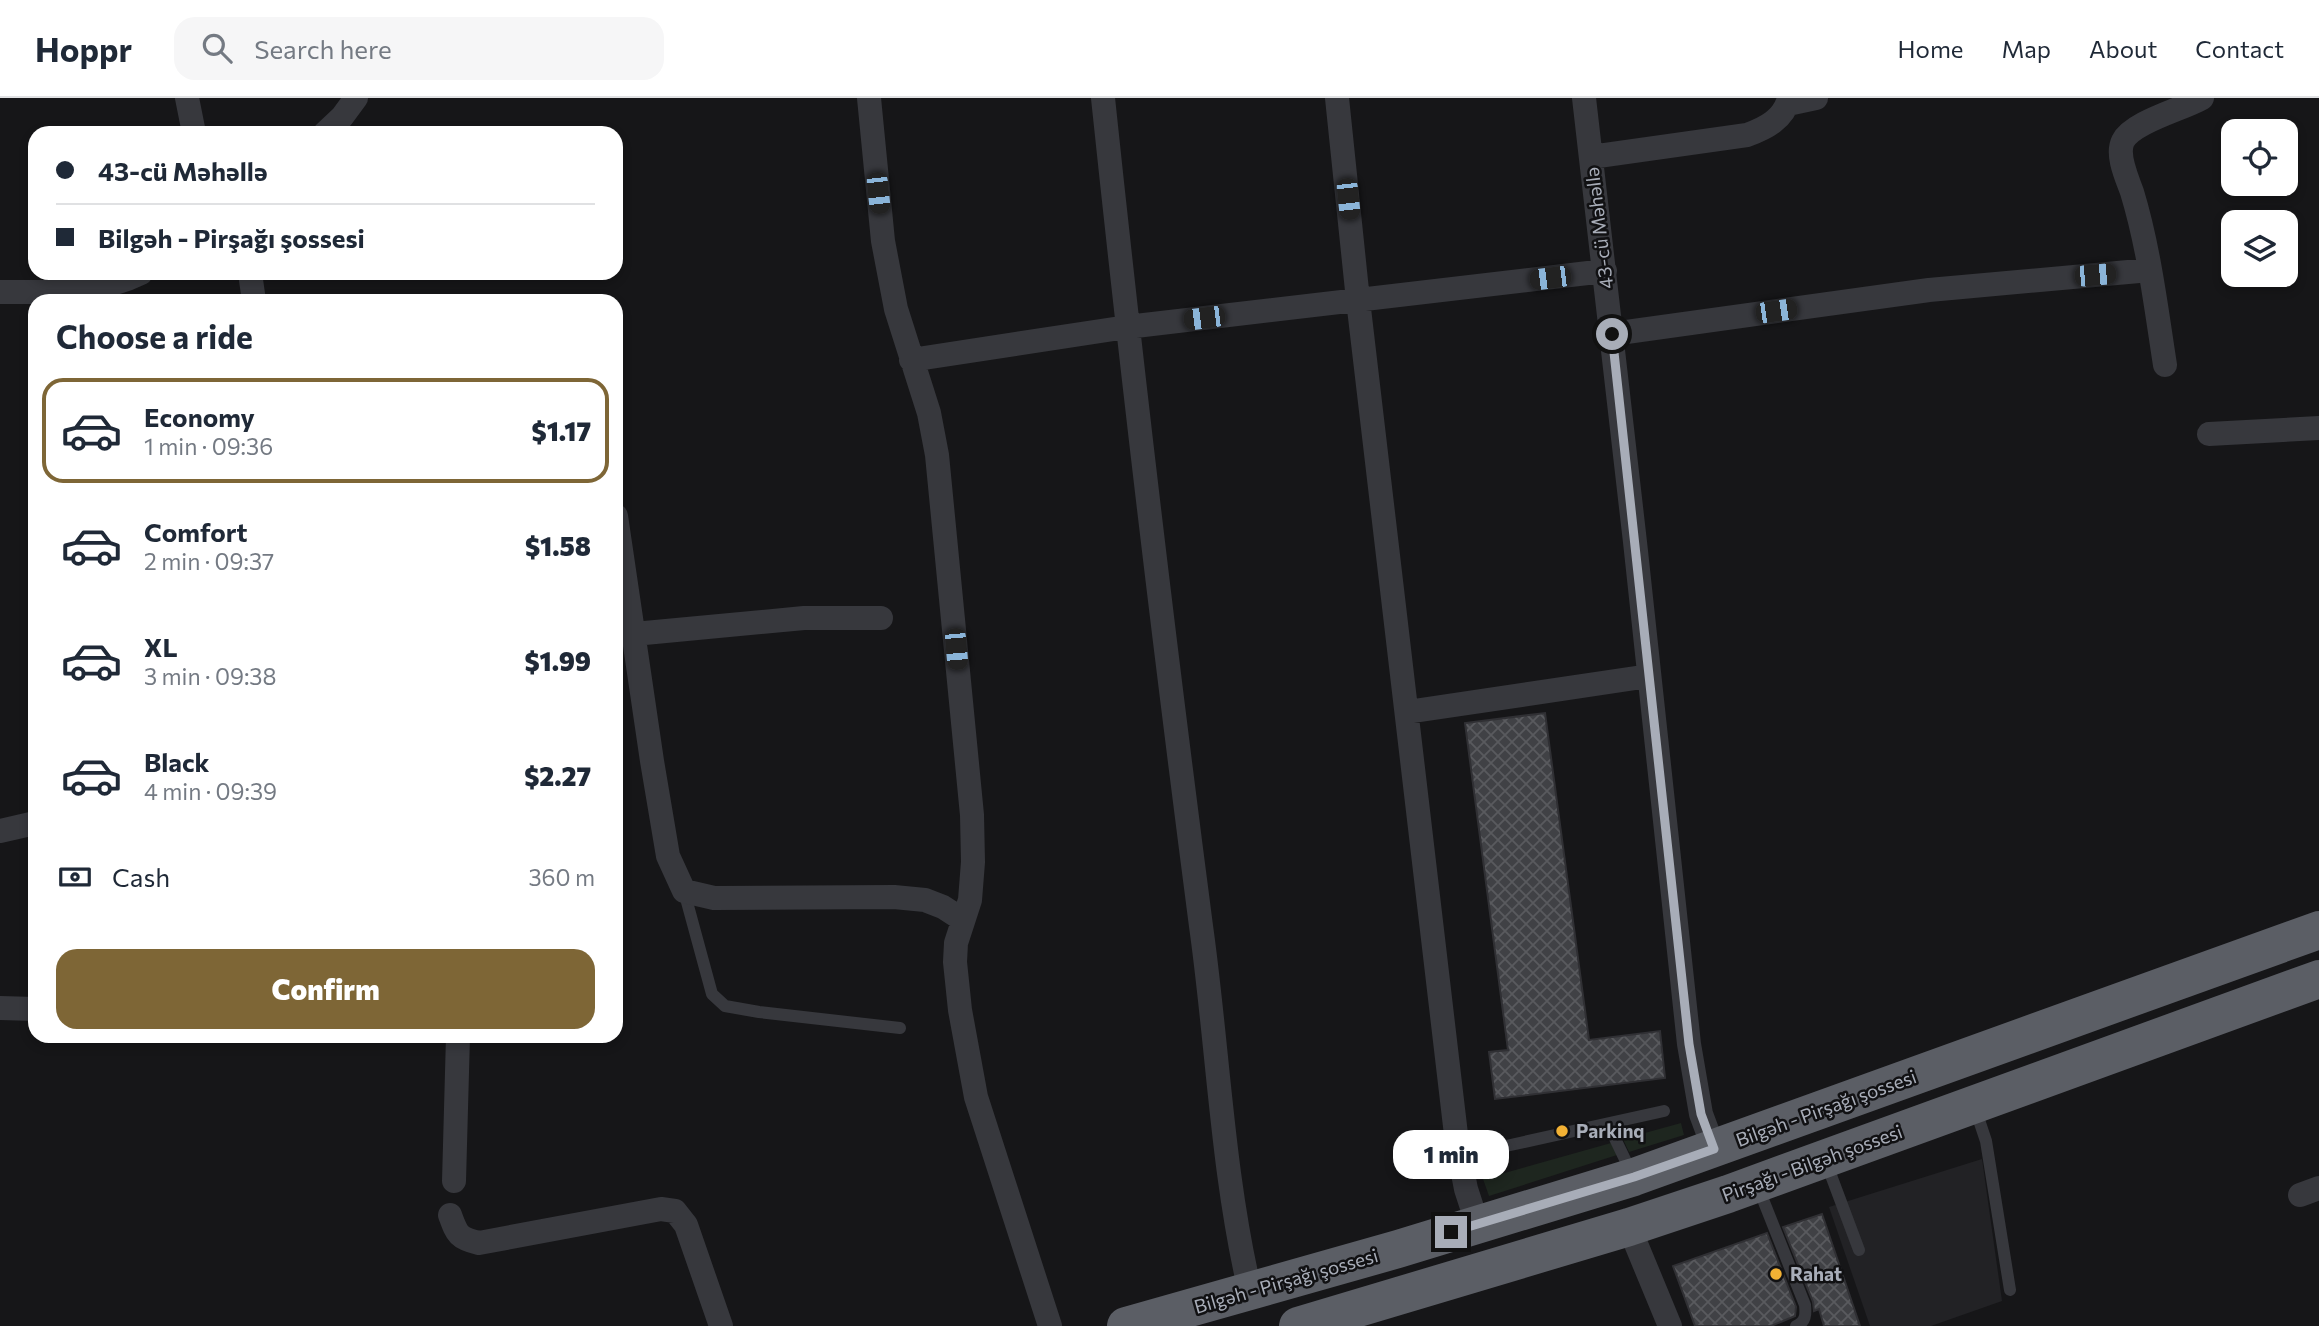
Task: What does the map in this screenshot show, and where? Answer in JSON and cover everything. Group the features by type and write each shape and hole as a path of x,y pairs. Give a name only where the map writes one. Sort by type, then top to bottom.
{"highway":[{"name":"Bilgəh - Pirşağı şossesi","path":"1126,1326 1398,1249 1634,1177 2319,930"},
{"name":"Pirşağı - Bilgəh şossesi","path":"1298,1326 1629,1227 1825,1159 2319,979"}],"street":[{"path":"187,98 193,126"},
{"path":"331,126 356,98"},
{"path":"869,98 883,241 896,309 929,413 937,455 972,815 970,901 956,943 955,962 960,1010 976,1097 1050,1326"},
{"path":"1103,98 1127,327 1208,972 1233,1207 1250,1291"},
{"path":"1337,98 1358,300 1457,1143 1466,1189 1478,1223"},
{"name":"43-cü Məhəllə","path":"1584,98 1695,1085 1701,1114 1714,1149"},
{"path":"1591,156 1747,135 1777,120 1788,101 1816,98"},
{"path":"2165,365 2141,223 2122,159 2122,142 2140,126 2202,98"},
{"path":"1612,334 1929,290 2150,270"},
{"path":"911,360 1127,327 1605,271"},
{"path":"0,292 91,290 127,280"},
{"path":"2209,434 2319,428"},
{"path":"623,562 668,856 684,891 714,898 894,897 925,900 943,907 963,920"},
{"path":"634,634 804,618 881,618"},
{"path":"1407,712 1649,676"},
{"path":"0,831 28,825"},
{"path":"0,1008 28,1009"},
{"path":"454,1181 458,1043"},
{"path":"450,1215 456,1232 465,1240 479,1242 661,1209 675,1212 685,1225 721,1326"},
{"path":"1629,1227 1670,1326"}],"lane":[{"path":"684,891 712,994 725,1006 900,1028"},
{"path":"1974,1105 1986,1141 2010,1290"},
{"path":"1506,1146 1664,1111"},
{"path":"1608,1124 1634,1177"},
{"path":"1825,1159 1859,1250"},
{"path":"1756,1183 1805,1305 1806,1317 1796,1326"}],"shaded area":[{"path":"1681,1123 1684,1135 1629,1152 1623,1139"},
{"path":"1611,1143 1617,1155 1489,1196 1483,1179"},
{"path":"1982,1159 2002,1301 1931,1326 1870,1326 1829,1207"}],"building":[{"path":"1545,713 1589,1040 1660,1031 1665,1078 1495,1099 1489,1052 1508,1050 1465,723"},
{"path":"1822,1214 1860,1326 1824,1326 1819,1309 1814,1311 1813,1302 1783,1227"},
{"path":"1767,1233 1796,1307 1795,1316 1771,1326 1695,1326 1673,1266"}],"place":[{"name":"Parkinq","path":"1562,1131"},
{"name":"Rahat","path":"1776,1274"}],"route":[{"path":"1451,1232 1634,1177 1714,1149 1701,1114 1689,1044 1612,334"}]}
